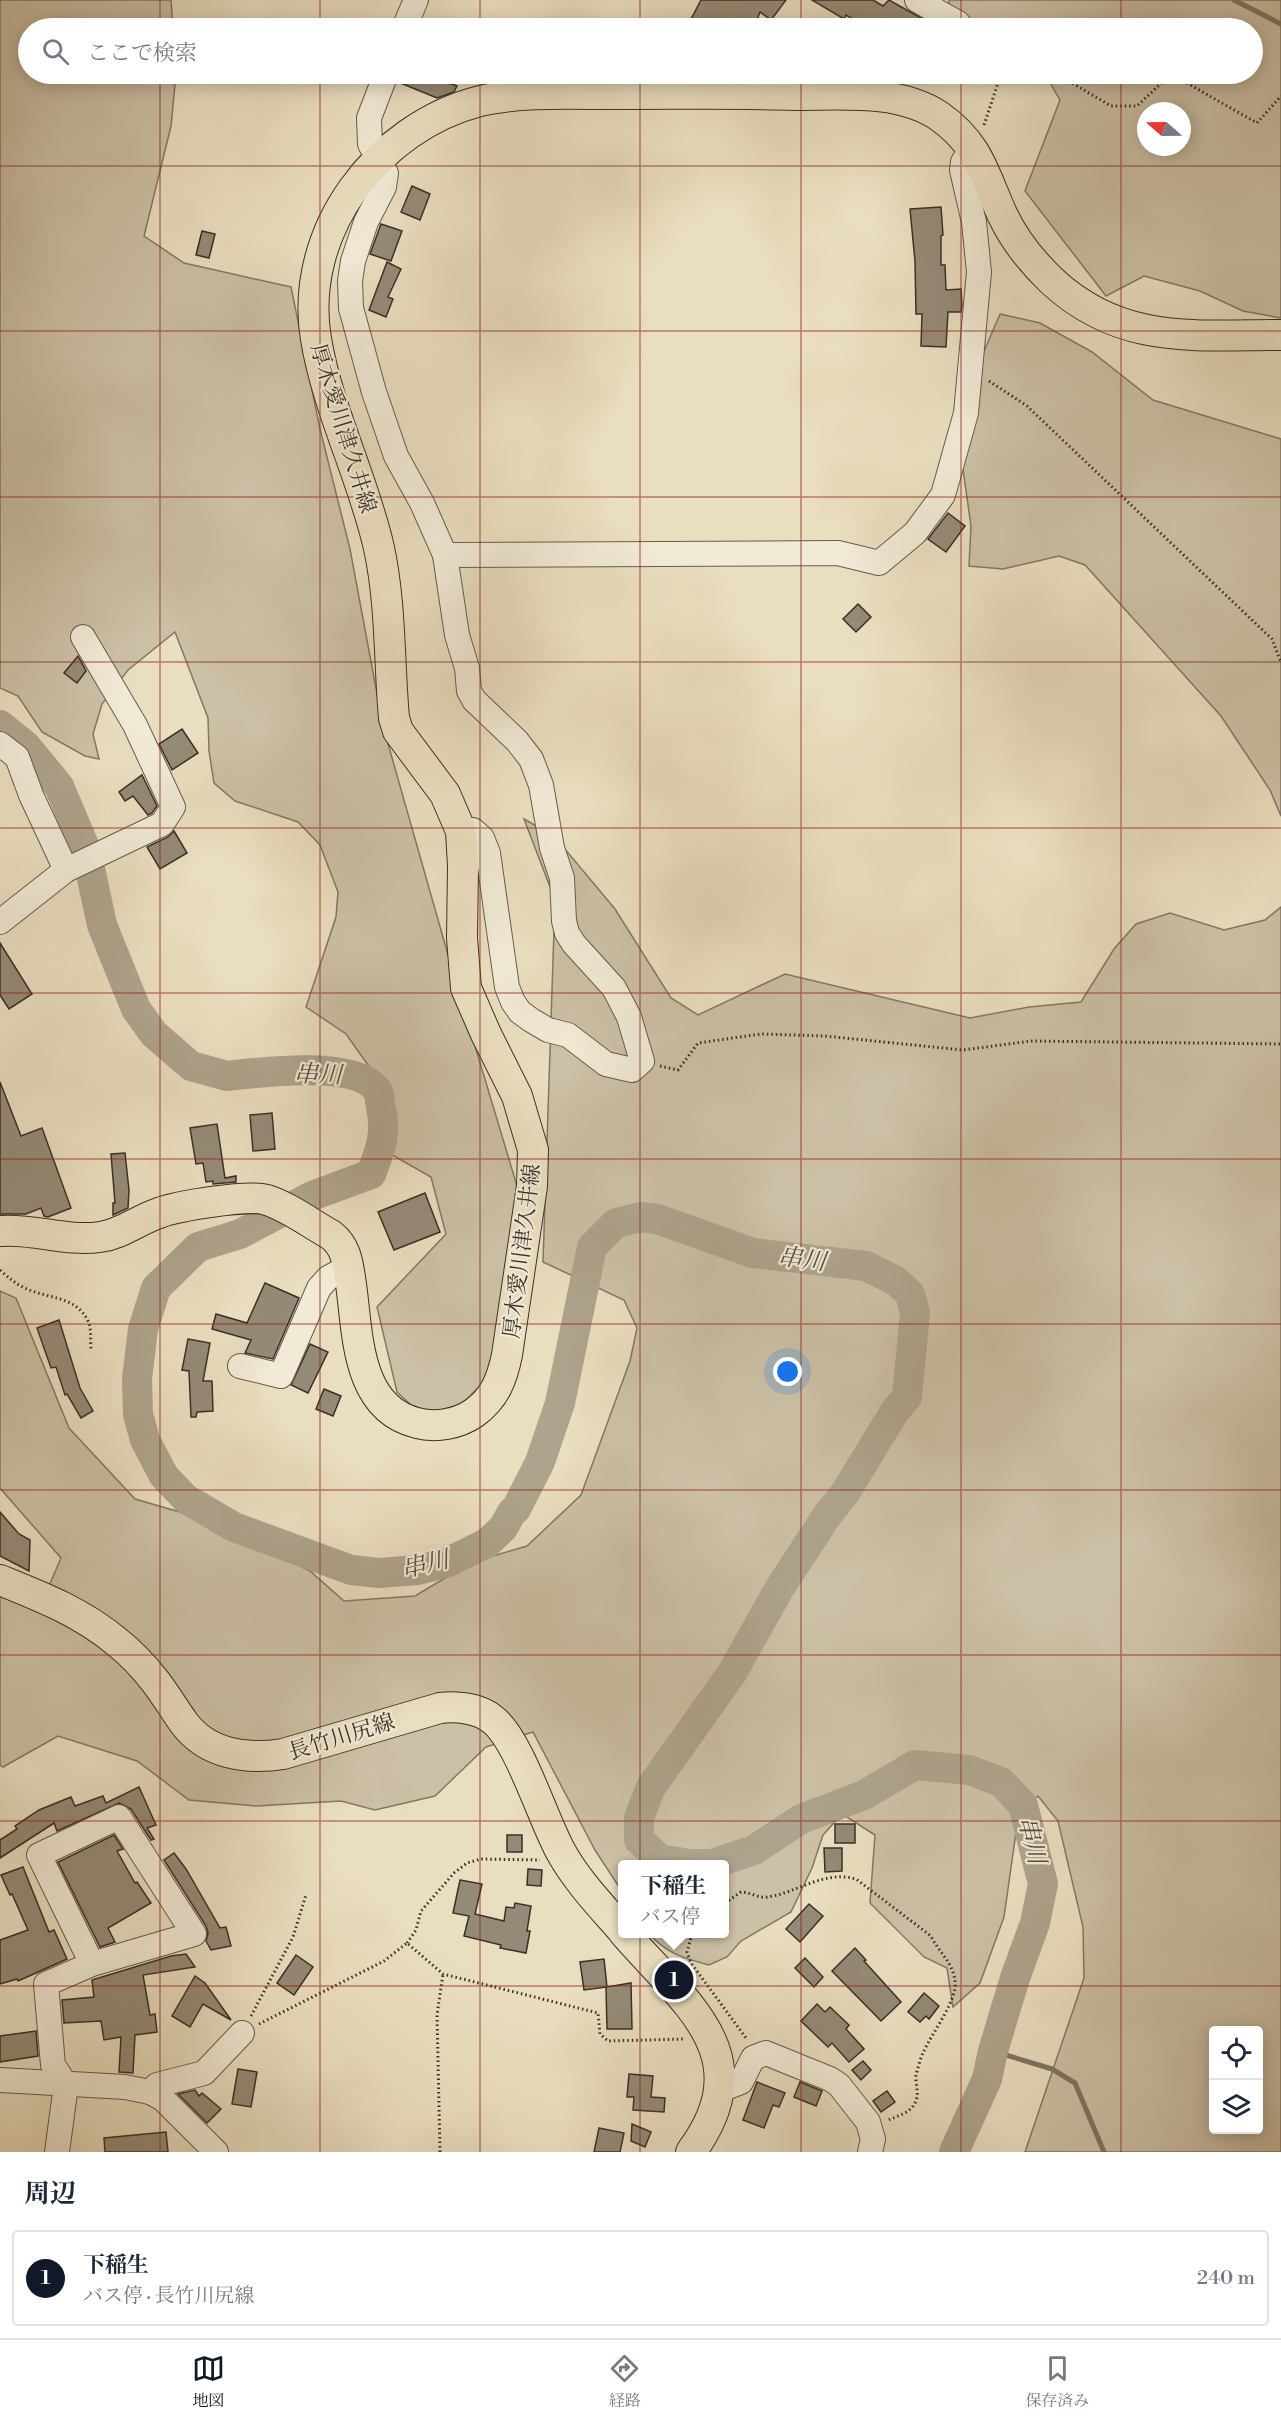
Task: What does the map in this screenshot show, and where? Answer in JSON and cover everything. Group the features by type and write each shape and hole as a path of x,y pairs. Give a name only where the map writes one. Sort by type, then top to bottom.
{"main road":[{"name":"厚木愛川津久井線","path":"0,1231 18,1231 68,1238 93,1238 117,1234 164,1211 245,1198 267,1200 340,1242 348,1267 364,1367 368,1381 381,1402 406,1420 435,1425 459,1421 482,1407 496,1390 506,1362 532,1186 533,1150 517,1096 466,988 462,938 464,866 461,831 445,794 398,731 391,683 387,598 378,544 324,376 315,335 315,284 328,238 348,195 377,159 406,135 445,114 481,101 526,96 715,94 883,98 929,111 953,128 972,148 982,163 1007,224 1018,243 1049,278 1068,295 1095,313 1157,333 1192,336 1281,335"},
{"name":"長竹川尻線","path":"0,1580 66,1607 110,1636 150,1674 189,1729 208,1745 229,1754 257,1757 283,1754 440,1708 459,1707 493,1719 512,1745 562,1853 594,1898 618,1925"},
{"name":"長竹川尻線","path":"629,1938 692,2009 709,2032 718,2058 720,2090 711,2121 691,2152"}],"street":[{"path":"408,18 416,0"},
{"path":"917,0 949,18"},
{"path":"382,84 369,118 370,144 386,173 384,187 360,237 350,281 351,308 374,392 396,456 422,503 445,555 457,634 467,668 468,691 474,700 517,741 531,759 541,785 552,848 562,878 564,921 567,933 574,944 614,988 629,1017 642,1061 632,1070 606,1064 568,1035 548,1030 520,1012 507,987 488,853 478,833 472,830 461,831"},
{"path":"445,555 837,553 879,563 915,533 944,495 966,413 980,272 974,222 962,170 963,162 972,148"},
{"path":"0,922 66,870 162,824 173,807 135,725 83,637"},
{"path":"0,744 17,757 31,795 66,870"},
{"path":"240,1366 281,1376 319,1288 328,1278 348,1267"},
{"path":"57,2152 66,2085 53,2065 46,1984 92,1964 194,1934 119,1817 39,1855 92,1964"},
{"path":"150,2092 157,2085 204,2073 242,2033"},
{"path":"720,2090 741,2082 753,2058 758,2054 771,2054 839,2085 868,2122 871,2142"},
{"path":"0,2080 125,2087 150,2092 163,2099 216,2152"}],"path":[{"path":"972,148 981,134 998,84"},
{"path":"1074,84 1111,106 1137,106 1160,84"},
{"path":"1189,84 1257,123 1281,96"},
{"path":"970,368 1027,406 1272,639 1281,662"},
{"path":"642,1061 678,1070 699,1044 761,1035 825,1036 963,1050 1031,1041 1281,1044"},
{"path":"0,1270 14,1283 29,1290 69,1301 80,1309 89,1323 91,1349"},
{"path":"242,2033 384,1961 406,1942 416,1930 421,1911 454,1873 467,1863 481,1859 549,1860 562,1853"},
{"path":"729,1900 741,1892 765,1898 825,1878 846,1876 856,1880 931,1936 938,1951 951,1964 956,1983 953,1996 922,2054 916,2076 918,2095 915,2104 907,2112 881,2123 871,2142"},
{"path":"242,2033 293,1937 306,1895"},
{"path":"691,1938 687,1952 691,1963 758,2054"},
{"path":"406,1942 443,1974 598,2013 600,2034 608,2041 689,2039"},
{"path":"440,2152 436,2015 443,1974"}],"shaded area":[{"path":"0,0 171,0 172,18 18,18 18,84 175,84 171,126 144,236 184,263 291,287 320,429 350,549 383,726 520,1196 489,1377 461,1405 422,1415 397,1392 377,1307 446,1234 431,1177 380,1148 373,1072 346,1034 306,1007 336,917 338,892 320,845 298,822 235,801 214,783 209,751 208,718 175,632 128,670 102,704 93,734 99,759 85,756 42,732 18,696 0,688"},
{"path":"949,0 1281,0 1281,318 1243,311 1200,291 1144,276 1106,296 1025,191 1060,100 1051,84 1263,84 1263,18 950,18"},
{"path":"1000,314 1040,323 1092,352 1153,400 1281,439 1281,816 1270,790 1221,716 1085,565 1059,556 1003,569 969,566 971,526 959,441 970,384"},
{"path":"524,819 554,836 615,909 671,998 698,1015 785,974 970,1018 1029,1007 1081,1002 1114,949 1136,924 1170,913 1224,930 1265,920 1281,907 1281,2152 1025,2152 1084,1978 1083,1927 1058,1821 1038,1796 1019,1811 1004,1917 980,1983 953,2007 947,1968 924,1957 870,1903 875,1835 842,1814 823,1835 812,1868 791,1912 741,1941 727,1957 709,1965 669,1951 653,1938 729,1938 729,1860 618,1860 618,1885 595,1850 533,1732 486,1747 435,1796 375,1810 341,1801 256,1806 189,1800 137,1761 58,1736 3,1767 0,1765 0,1589 39,1609 61,1558 0,1488 0,1291 16,1298 69,1428 135,1499 204,1519 310,1571 344,1601 415,1596 472,1562 527,1546 581,1495 630,1361 637,1328 624,1300 543,1262 555,900"}],"building":[{"path":"701,0 786,0 772,18 768,18 760,12 758,18 692,18"},
{"path":"812,0 873,0 883,6 889,0 921,18 851,18 846,15 842,18"},
{"path":"403,84 457,86 454,92 437,98"},
{"path":"412,186 430,194 420,220 401,212"},
{"path":"941,207 943,235 941,236 941,265 945,265 946,290 961,289 962,306 961,312 948,312 946,347 921,346 922,314 916,314 915,261 910,209"},
{"path":"381,224 402,231 391,261 370,254"},
{"path":"202,231 215,234 209,258 196,255"},
{"path":"387,262 401,269 388,297 393,299 386,317 369,310"},
{"path":"948,513 965,526 946,552 928,539"},
{"path":"858,604 871,617 856,632 843,619"},
{"path":"78,656 86,671 77,683 64,673"},
{"path":"182,729 198,753 172,770 159,744"},
{"path":"142,775 157,806 148,815 133,796 125,801 119,792"},
{"path":"174,831 187,853 160,869 147,847 168,837"},
{"path":"0,943 32,994 9,1009 0,995"},
{"path":"0,1082 21,1136 42,1128 71,1208 48,1217 44,1216 41,1208 26,1214 0,1214"},
{"path":"272,1113 275,1149 253,1151 250,1115"},
{"path":"217,1124 225,1178 236,1176 236,1182 213,1184 213,1181 206,1182 203,1163 196,1164 190,1128"},
{"path":"125,1153 129,1190 128,1208 113,1215 113,1203 115,1203 111,1154"},
{"path":"425,1193 440,1232 394,1250 378,1212"},
{"path":"265,1283 299,1298 273,1359 245,1353 251,1340 212,1329 216,1314 247,1323"},
{"path":"59,1320 80,1388 93,1411 81,1418 67,1394 65,1395 56,1367 51,1368 37,1328"},
{"path":"188,1339 210,1343 203,1381 212,1381 213,1411 197,1412 196,1417 191,1417 189,1371 182,1370"},
{"path":"310,1344 328,1352 308,1393 291,1385"},
{"path":"324,1389 341,1396 333,1416 316,1409"},
{"path":"0,1512 19,1534 30,1540 29,1571 0,1556"},
{"path":"139,1787 156,1825 147,1828 154,1839 151,1840 131,1809 119,1803 57,1831 54,1823 0,1858 0,1840 17,1829 15,1826 39,1810 71,1797 75,1806 103,1796 106,1803"},
{"path":"835,1824 855,1824 855,1843 835,1843"},
{"path":"114,1835 123,1849 117,1851 135,1883 137,1882 151,1903 108,1928 115,1942 100,1947 58,1862"},
{"path":"507,1835 522,1835 522,1852 507,1852"},
{"path":"824,1848 842,1848 842,1871 825,1872"},
{"path":"174,1853 186,1869 220,1928 226,1927 231,1946 211,1950 206,1941 208,1933 206,1926 164,1860"},
{"path":"23,1867 49,1932 54,1930 67,1959 18,1981 17,1979 0,1984 0,1940 28,1930 1,1875"},
{"path":"528,1869 542,1870 541,1886 527,1885"},
{"path":"460,1880 482,1884 475,1914 504,1921 506,1907 514,1908 515,1903 531,1906 526,1953 500,1948 501,1945 464,1936 469,1916 453,1913"},
{"path":"809,1904 823,1916 800,1942 786,1929"},
{"path":"855,1948 901,2002 881,2021 832,1971"},
{"path":"186,1954 195,1967 143,1975 150,2015 155,2014 157,2032 135,2035 133,2073 119,2072 121,2037 104,2040 101,2021 64,2023 62,2000 94,1997 92,1980 171,1956"},
{"path":"296,1955 313,1967 294,1995 277,1983"},
{"path":"805,1958 823,1977 814,1987 795,1968"},
{"path":"604,1959 607,1987 631,1983 632,2029 607,2029 606,1987 584,1990 580,1962"},
{"path":"195,1976 205,1983 231,2020 203,2004 190,2027 172,2016"},
{"path":"924,1993 939,2006 929,2019 926,2016 920,2022 908,2012"},
{"path":"817,2004 825,2012 830,2007 849,2025 846,2029 864,2049 849,2062 832,2043 828,2047 801,2021"},
{"path":"36,2031 38,2056 0,2062 0,2036"},
{"path":"863,2061 871,2070 861,2080 852,2070"},
{"path":"238,2069 257,2072 251,2107 232,2104"},
{"path":"629,2074 653,2076 651,2097 665,2098 664,2112 633,2110 634,2097 627,2097"},
{"path":"757,2082 785,2093 779,2107 773,2105 764,2128 743,2120"},
{"path":"800,2082 822,2091 816,2106 794,2097"},
{"path":"195,2090 199,2096 202,2093 221,2109 207,2123 178,2094"},
{"path":"887,2091 895,2102 881,2112 873,2101"},
{"path":"632,2124 651,2132 645,2147 631,2141"},
{"path":"599,2128 624,2133 620,2152 594,2152"},
{"path":"166,2132 168,2152 105,2152 104,2138"}],"waterway":[{"path":"1234,0 1281,24"},
{"name":"串川","path":"0,725 26,746 59,786 86,850 102,925 136,1009 154,1034 191,1066 227,1076 262,1072 329,1071 366,1081 377,1090 379,1097 383,1117 383,1134 371,1174 312,1196 240,1234 198,1247 156,1288 143,1329 137,1379 138,1414 145,1440 164,1476 186,1499 234,1527 351,1570 379,1573 418,1570 446,1563 487,1543 503,1528 516,1509 540,1462 560,1403 592,1247 616,1223 641,1217 657,1219 753,1253 866,1266 896,1281 910,1294 915,1313 907,1397 895,1411 845,1493 826,1517 779,1589 732,1673 651,1787 639,1818 639,1840 660,1859 666,1860"},
{"name":"串川","path":"724,1860 754,1850 801,1819 864,1795 915,1765 969,1770 1001,1782 1023,1805 1043,1884 1035,1923 1015,1978 987,2079 954,2152"},
{"path":"993,2051 1052,2069 1075,2083 1104,2152"}],"place":[{"name":"下稲生","path":"674,1980"}]}
